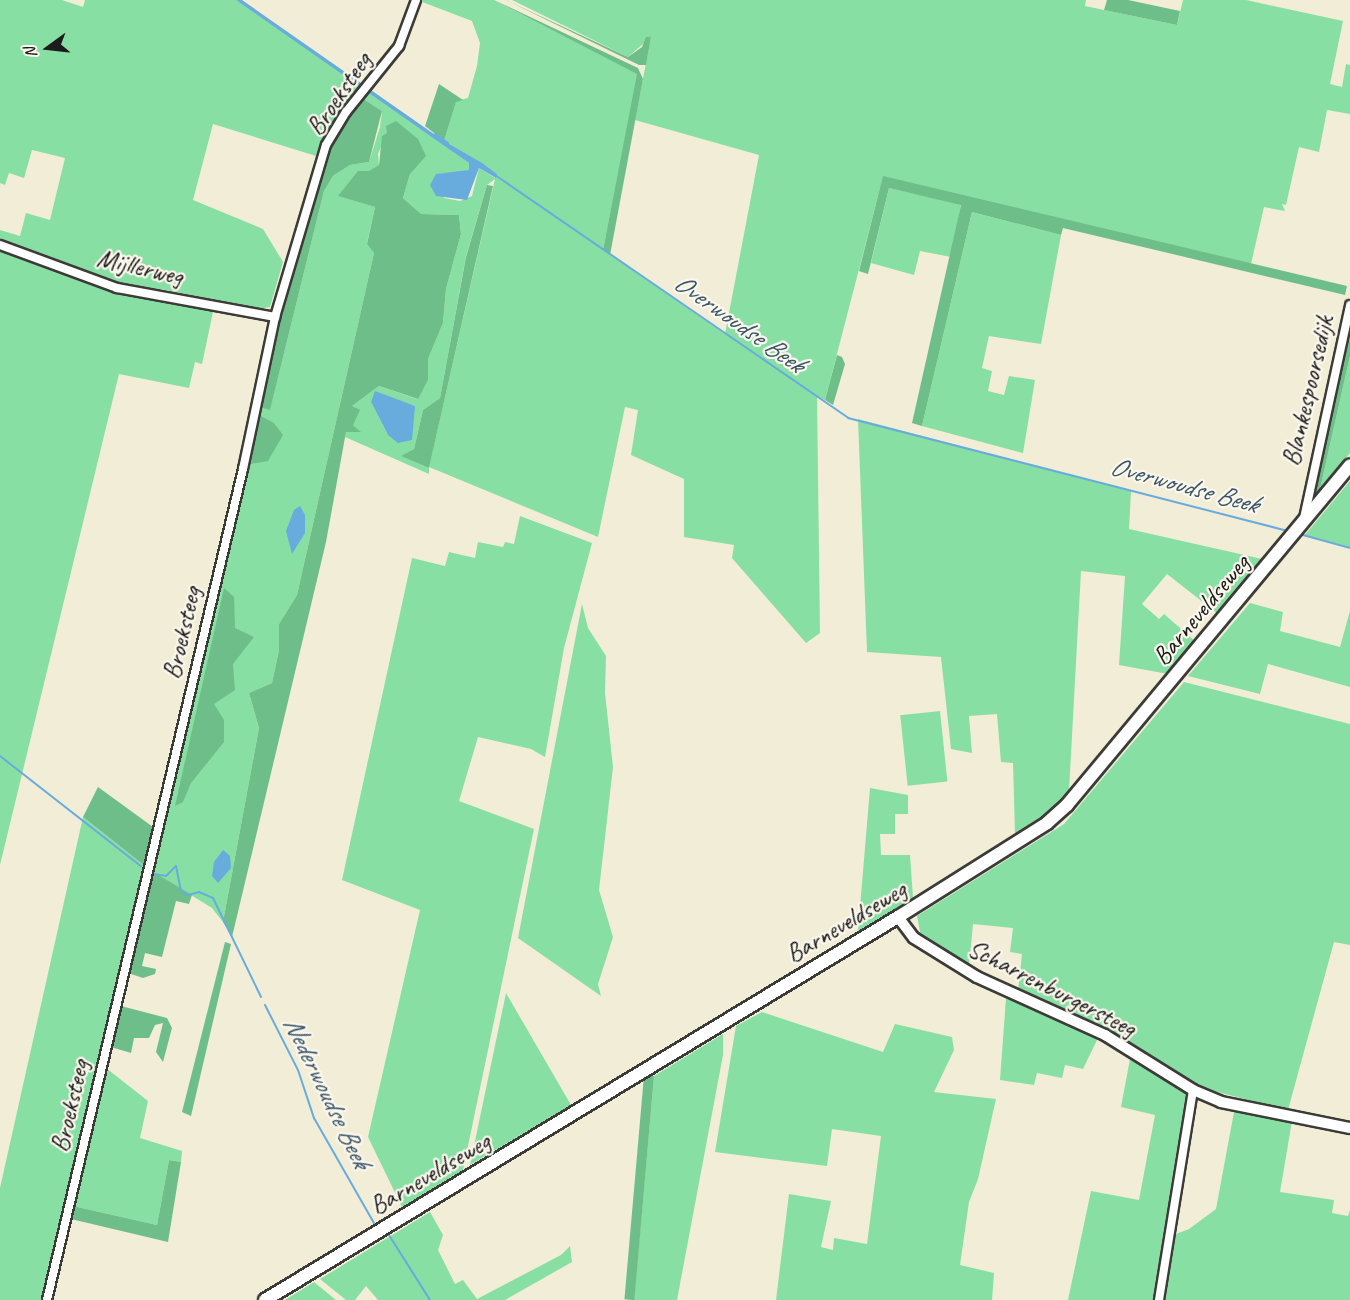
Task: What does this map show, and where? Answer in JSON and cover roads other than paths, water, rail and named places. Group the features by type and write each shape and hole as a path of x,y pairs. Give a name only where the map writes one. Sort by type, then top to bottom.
{"main road":[{"name":"Barneveldseweg","path":"265,1300 1024,840 1067,805 1350,465"}],"street":[{"name":"Broeksteeg","path":"46,1300 243,469 275,316 326,145 365,87 403,40 416,0"},
{"name":"Mijllerweg","path":"0,245 117,288 275,316"},
{"name":"Blankespoorsedijk","path":"1303,523 1350,305"},
{"name":"Scharrenburgersteeg","path":"898,917 914,938 977,977 1097,1031 1192,1089 1221,1102 1350,1128"},
{"path":"1159,1300 1192,1089"}],"water":[{"path":"236,0 242,0 444,141 482,163 497,174 496,178 479,168 467,200 436,196 430,185 436,174 469,170 469,163"},
{"path":"375,391 415,406 412,440 398,443 388,435 371,402"},
{"path":"300,506 305,515 305,533 292,554 286,531 294,510"},
{"path":"223,850 230,856 231,868 218,883 212,876 214,862"}],"waterway":[{"name":"Overwoudse Beek","path":"435,134 448,143"},
{"name":"Overwoudse Beek","path":"495,175 848,418 1285,530"},
{"name":"Overwoudse Beek","path":"1303,535 1350,548"},
{"name":"Nederwoudse Beek","path":"0,756 141,866"},
{"name":"Nederwoudse Beek","path":"154,874 166,876 176,866 181,891 188,895 199,892 213,898 261,997"},
{"name":"Nederwoudse Beek","path":"265,1005 298,1070 314,1118 375,1225"},
{"name":"Nederwoudse Beek","path":"389,1235 430,1300"}]}
